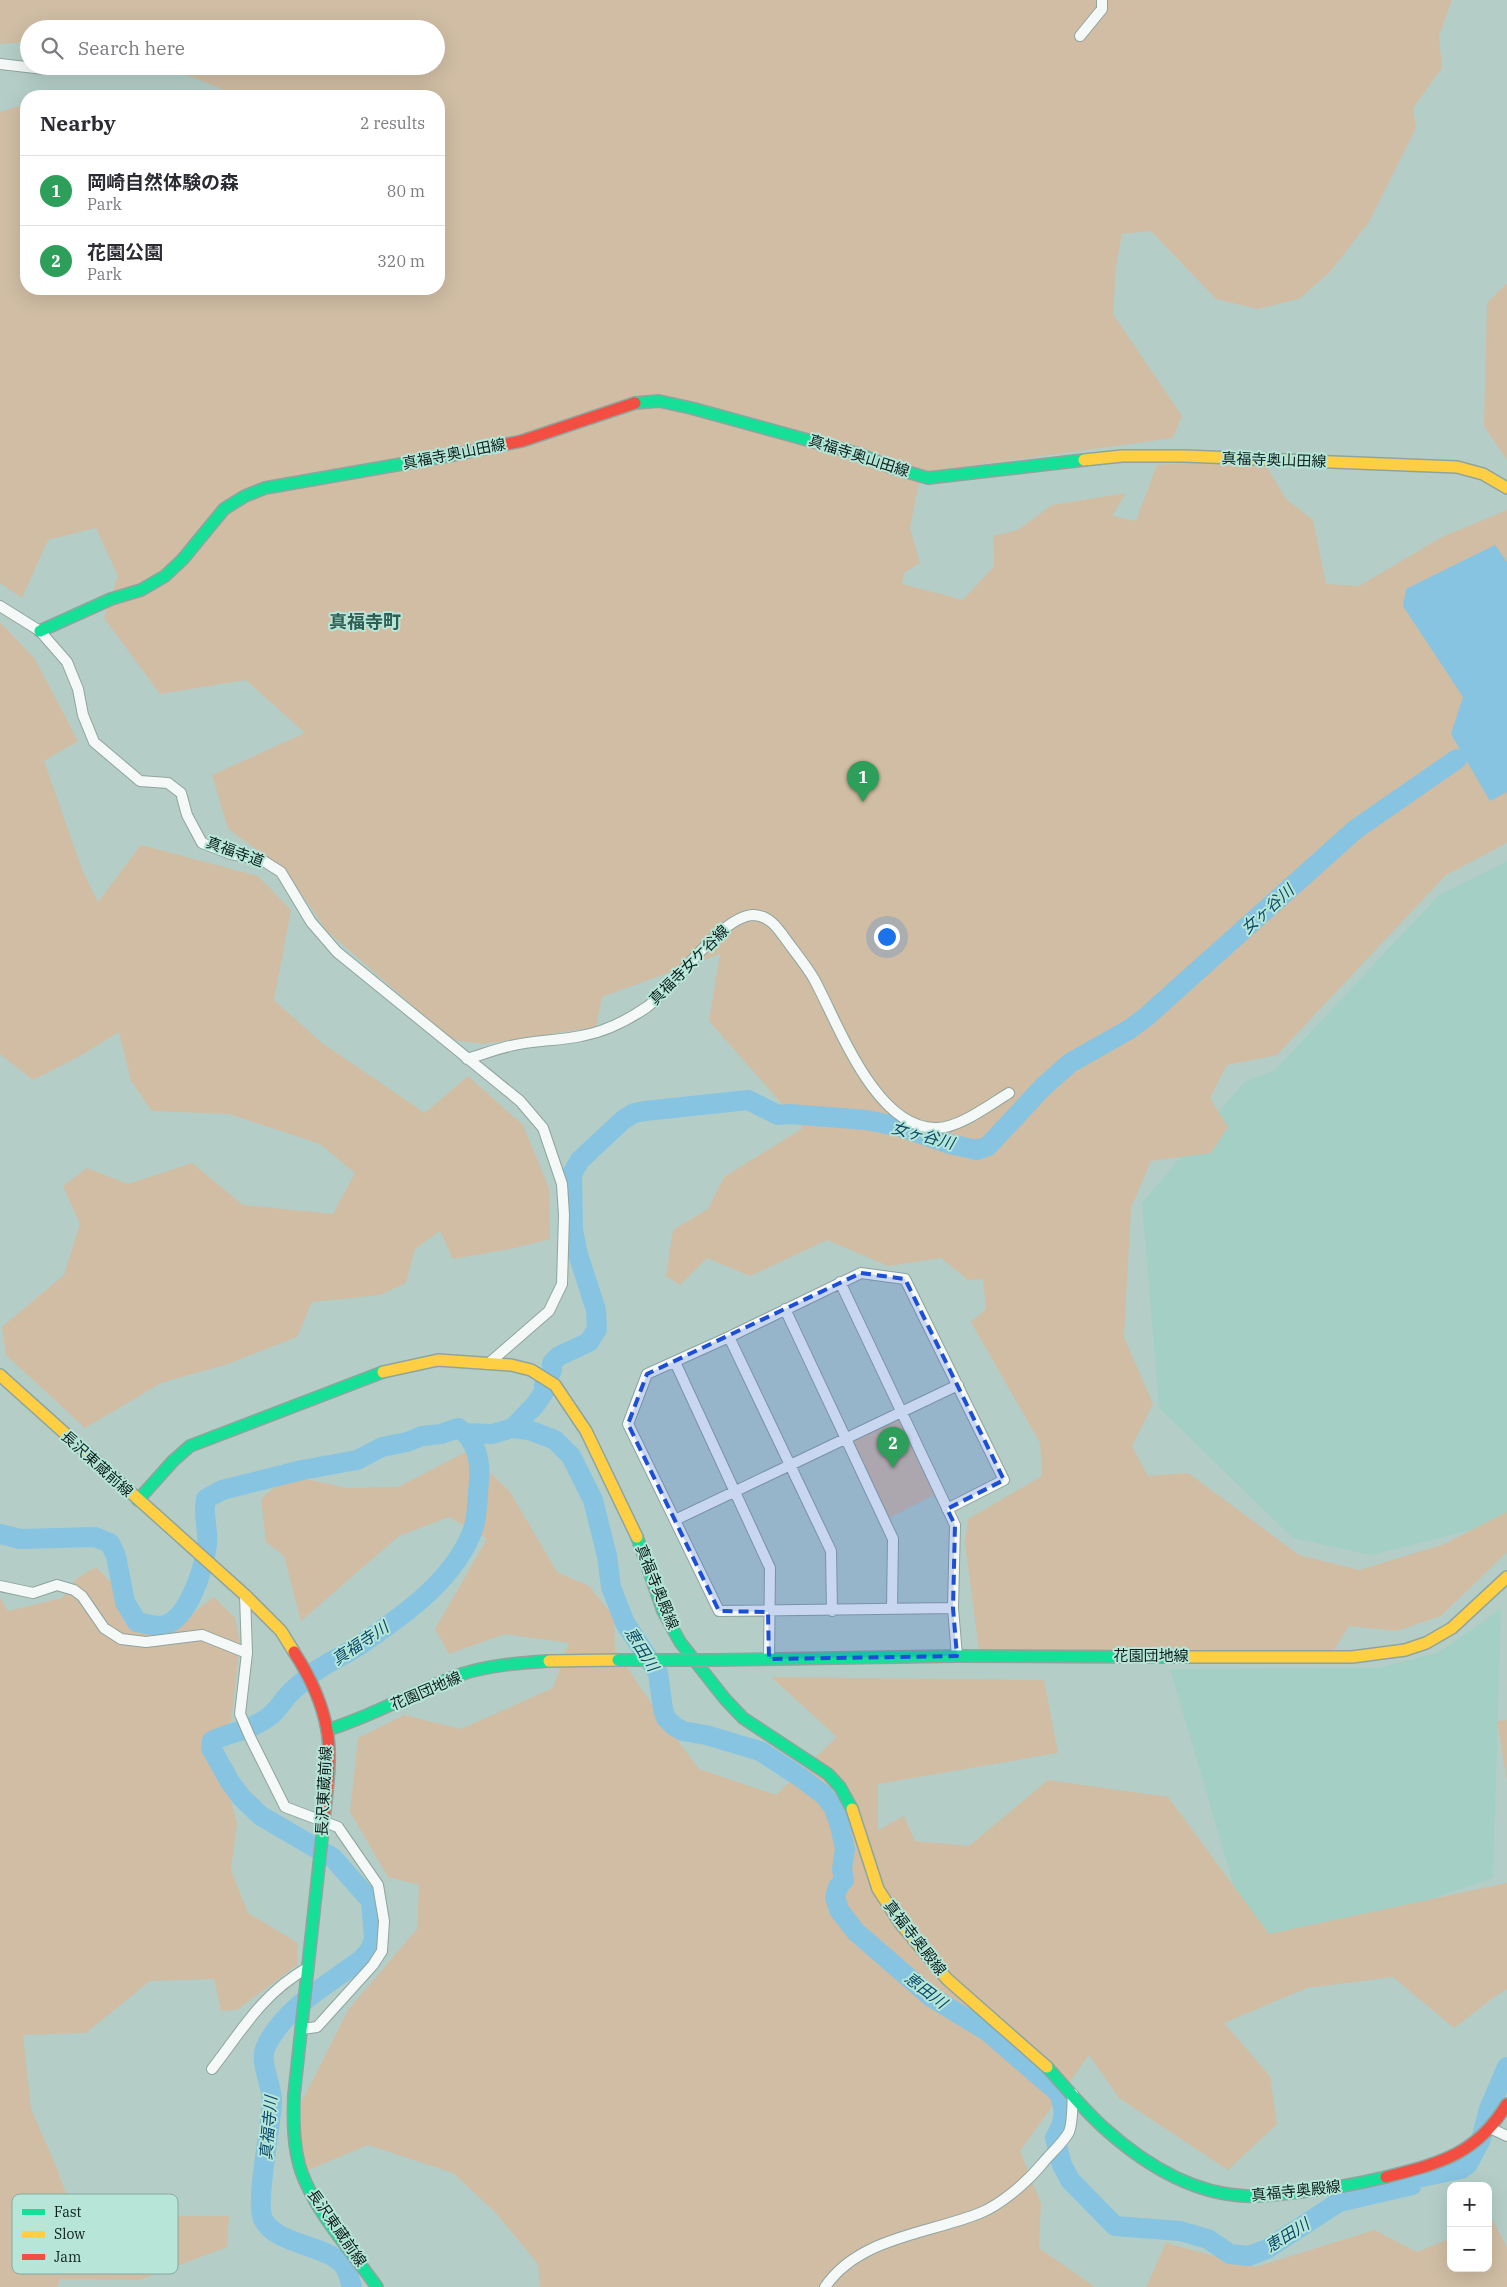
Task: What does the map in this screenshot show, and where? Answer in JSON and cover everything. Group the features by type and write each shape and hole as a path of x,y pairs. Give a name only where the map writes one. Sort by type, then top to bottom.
{"street":[{"path":"1080,36 1102,9 1102,0"},
{"path":"0,64 20,66"},
{"name":"真福寺奥山田線","path":"40,632 111,599 141,590 165,576 184,559 224,509 245,496 265,488 427,460 522,441 637,402 659,401 691,408 859,454 890,467 928,478 1122,456 1184,456 1457,468 1477,471 1495,479 1507,488"},
{"name":"真福寺道","path":"0,606 40,632 67,662 78,689 83,714 94,742 140,781 168,783 180,793 187,815 202,843 231,854 262,860 281,872 311,922 337,952 467,1060"},
{"name":"真福寺女ケ谷線","path":"467,1060 510,1046 583,1036 601,1031 627,1019 647,1006 671,986 723,928 737,919 753,915 769,919 784,937 813,977 865,1078 885,1102 907,1120 925,1127 945,1127 956,1124 1009,1093"},
{"path":"467,1060 520,1101 543,1128 562,1184 564,1207 562,1284 554,1302 549,1311 488,1364"},
{"path":"947,1508 1004,1480 905,1279 861,1273 729,1337 647,1374 628,1424 719,1611 768,1612 953,1608"},
{"path":"840,1282 955,1524 953,1608 957,1656"},
{"path":"786,1309 845,1440 893,1540 892,1609"},
{"path":"729,1337 831,1551 832,1611"},
{"name":"真福寺奥殿線","path":"138,1500 173,1461 190,1446 383,1372 438,1360 532,1370 549,1380 562,1395 597,1451 642,1550 663,1611 680,1642 724,1698 743,1718 828,1774 840,1784 848,1798 872,1871 886,1904 945,1978 1035,2056 1114,2136 1159,2170 1218,2192 1239,2196 1279,2194 1359,2184 1447,2160 1474,2146 1492,2128 1507,2104"},
{"path":"675,1362 770,1568 768,1612 769,1659"},
{"name":"長沢東蔵前線","path":"0,1375 245,1595 281,1631 304,1668 316,1692 327,1730 328,1778 293,2111 296,2152 308,2187 322,2210 377,2287"},
{"path":"675,1520 845,1440 958,1384"},
{"name":"花園団地線","path":"327,1730 363,1718 444,1680 487,1668 514,1663 957,1656 1352,1657 1384,1655 1415,1648 1453,1627 1507,1577"},
{"path":"0,1586 33,1593 56,1585 74,1590 82,1596 104,1628 121,1639 146,1642 202,1634 247,1653"},
{"path":"245,1595 247,1653 242,1718 250,1737 285,1806 323,1827 338,1827 378,1885 384,1921 382,1951 373,1965 316,2027 302,2023"},
{"path":"212,2069 244,2024 270,1994 285,1981 307,1973"},
{"path":"825,2287 841,2268 863,2254 898,2239 981,2213 999,2203 1032,2177 1069,2131 1073,2094"},
{"path":"1492,2128 1507,2136"}],"highlighted area":[{"path":"861,1273 905,1279 1004,1480 947,1509 955,1525 953,1608 957,1656 769,1659 768,1612 719,1611 628,1424 647,1374"}],"shaded area":[{"path":"0,0 1452,0 1439,36 1442,68 1413,108 1416,128 1369,222 1330,272 1299,299 1258,309 1216,299 1151,231 1122,234 1116,267 1113,314 1182,416 1173,438 921,473 910,528 920,563 904,573 902,584 963,600 994,566 993,536 1018,530 1052,505 1126,493 1112,516 1136,521 1157,465 1186,463 1265,464 1286,499 1313,520 1326,584 1359,586 1442,537 1507,510 1507,843 1446,875 1277,1055 1227,1065 1210,1098 1228,1127 1211,1153 1151,1161 1131,1208 1124,1337 1153,1404 1132,1446 1148,1476 1188,1473 1299,1555 1359,1570 1442,1545 1507,1512 1507,1552 1441,1616 1397,1631 1349,1626 1334,1650 979,1651 965,1543 968,1519 1042,1476 1040,1443 971,1322 986,1309 983,1279 968,1280 941,1258 888,1266 827,1240 750,1276 707,1258 680,1285 666,1276 673,1230 708,1209 724,1177 803,1128 709,1021 720,954 602,997 596,1027 484,1044 452,1040 327,931 285,870 228,829 212,775 305,733 246,680 160,694 104,618 118,576 96,528 48,540 22,598 0,583 0,112 20,106 20,295 445,295 445,90 222,90 187,75 445,75 445,20 20,20 20,43 0,44"},
{"path":"1507,283 1507,460 1484,426 1487,303"},
{"path":"0,622 35,659 78,741 44,761 83,872 98,902 141,845 258,876 291,910 274,1000 322,1043 425,1113 468,1076 523,1125 549,1188 550,1239 515,1248 453,1259 440,1231 415,1249 406,1283 380,1295 312,1302 297,1337 228,1364 161,1383 85,1428 6,1355 2,1327 64,1275 80,1224 63,1186 87,1168 128,1184 192,1163 243,1205 333,1214 355,1173 320,1144 229,1114 152,1111 131,1081 119,1032 80,1056 33,1080 0,1054"},
{"path":"1507,861 1507,1521 1371,1555 1293,1538 1159,1408 1142,1203 1244,1082 1275,1070 1439,895"},
{"path":"900,1418 936,1494 887,1519 850,1443"},
{"path":"468,1451 510,1492 557,1572 589,1586 614,1617 615,1650 666,1725 699,1769 776,1795 837,1737 771,1677 1044,1680 1058,1753 878,1784 878,1830 904,1816 915,1841 969,1846 1048,1780 1168,1797 1269,1934 1507,1883 1507,1989 1454,2028 1393,1977 1307,1988 1224,2023 1270,2076 1277,2124 1228,2170 1119,2098 1089,2055 1020,2151 1041,2203 1039,2248 1095,2287 540,2287 538,2264 495,2212 453,2173 368,2145 301,2173 301,2103 348,2010 417,1929 419,1885 388,1877 350,1812 358,1738 404,1715 461,1729 553,1688 569,1643 505,1634 449,1654 435,1629 487,1539 449,1517 399,1536 301,1621 284,1556 266,1542 261,1499 288,1475 347,1488 398,1487"},
{"path":"96,1567 112,1583 125,1624 151,1635 179,1624 214,1597 235,1618 240,1643 231,1722 211,1734 201,1745 229,1794 237,1823 231,1870 248,1913 298,1943 297,1965 237,2010 221,2011 214,1979 150,1981 86,2033 23,2035 31,2109 66,2194 12,2194 12,2274 156,2274 140,2280 60,2279 57,2287 0,2287 0,1598 8,1611 62,1598 77,1578"},
{"path":"1501,1609 1493,1878 1255,1958 1170,1669 1378,1668 1439,1652"},
{"path":"1507,1720 1507,1781 1497,1721"},
{"path":"178,2216 229,2216 227,2247 178,2266"},
{"path":"1492,2221 1507,2247 1507,2287 1146,2287 1166,2243 1256,2267 1374,2230 1417,2252 1447,2240 1447,2272 1492,2272"}],"water":[{"path":"1495,545 1507,562 1507,792 1490,801 1451,734 1463,697 1403,606 1406,589"}],"waterway":[{"name":"女ヶ谷川","path":"513,1428 535,1405 544,1392 544,1385 552,1370 552,1363 559,1356 589,1342 597,1329 596,1310 577,1251 573,1229 572,1174 580,1160 623,1120 634,1113 645,1111 748,1100 778,1115 789,1114 866,1120 901,1127 950,1144 977,1150 988,1146 1043,1087 1070,1063 1130,1029 1146,1017 1356,829 1457,759"},
{"name":"真福寺川","path":"0,1534 20,1539 95,1537 110,1543 116,1556 125,1602 137,1622 159,1626 169,1623 178,1616 186,1606 198,1580 207,1545 206,1499 222,1490 302,1470 357,1460 382,1447 407,1442 422,1436 441,1434 458,1428 464,1432 473,1444 479,1466 476,1517 473,1531 450,1570 422,1598 392,1623 360,1645 317,1670 288,1695 265,1720 212,1741 211,1748 230,1782 242,1798 261,1816 333,1858 371,1901 374,1939 370,1950 362,1959 297,2007 275,2030 264,2051 264,2066 272,2103 262,2181 261,2210 263,2219 279,2235 326,2253 336,2259 344,2266 352,2287"},
{"name":"恵田川","path":"466,1433 492,1434 513,1428 529,1430 555,1440 571,1456 593,1500 607,1556 611,1587 625,1623 658,1673 666,1718 683,1731 706,1735 760,1751 824,1795 834,1808 845,1849 842,1869 844,1880 838,1887 835,1897 839,1910 856,1932 931,1997 987,2031 1059,2093 1063,2106 1063,2116 1061,2126 1055,2138 1062,2165 1070,2180 1115,2226 1180,2231 1208,2239 1230,2254 1249,2256 1267,2249 1339,2202 1412,2185 1412,2179 1461,2169 1468,2164 1481,2139 1489,2109 1507,2067"}],"traffic: fast":[{"path":"635,403 659,401 691,408 859,454 890,467 928,478 1084,460"},
{"path":"40,631 111,599 141,590 165,576 183,559 224,509 245,496 265,488 453,455"},
{"path":"138,1500 173,1461 190,1446 383,1372"},
{"path":"637,1537 663,1611 680,1642 725,1699 743,1718 828,1774 840,1787 852,1809"},
{"path":"715,1660 957,1656 1172,1657"},
{"path":"618,1660 715,1660"},
{"path":"327,1730 361,1718 462,1674 494,1666 549,1661"},
{"path":"324,1819 294,2095 295,2143 301,2171 316,2202 335,2232 377,2287"},
{"path":"1047,2067 1089,2114 1119,2141 1152,2164 1188,2183 1226,2194 1266,2196 1332,2188 1386,2177"}],"traffic: slow":[{"path":"1084,460 1122,456 1184,456 1457,467 1483,474 1507,488"},
{"path":"383,1372 438,1360 511,1365 531,1370 555,1385 586,1431 637,1537"},
{"path":"0,1375 245,1595 281,1631 294,1652"},
{"path":"1172,1657 1352,1657 1405,1650 1426,1643 1452,1628 1507,1577"},
{"path":"549,1661 618,1660"},
{"path":"852,1809 878,1889 900,1923 947,1979 1047,2067"}],"traffic: jam":[{"path":"453,455 522,441 635,403"},
{"path":"294,1652 314,1689 322,1709 327,1730 329,1763 324,1819"},
{"path":"1386,2177 1440,2161 1469,2146 1483,2135 1507,2104"}],"place":[{"name":"岡崎自然体験の森","path":"863,802"},
{"name":"花園公園","path":"893,1468"}],"district":[{"name":"真福寺町","path":"365,622"}]}
